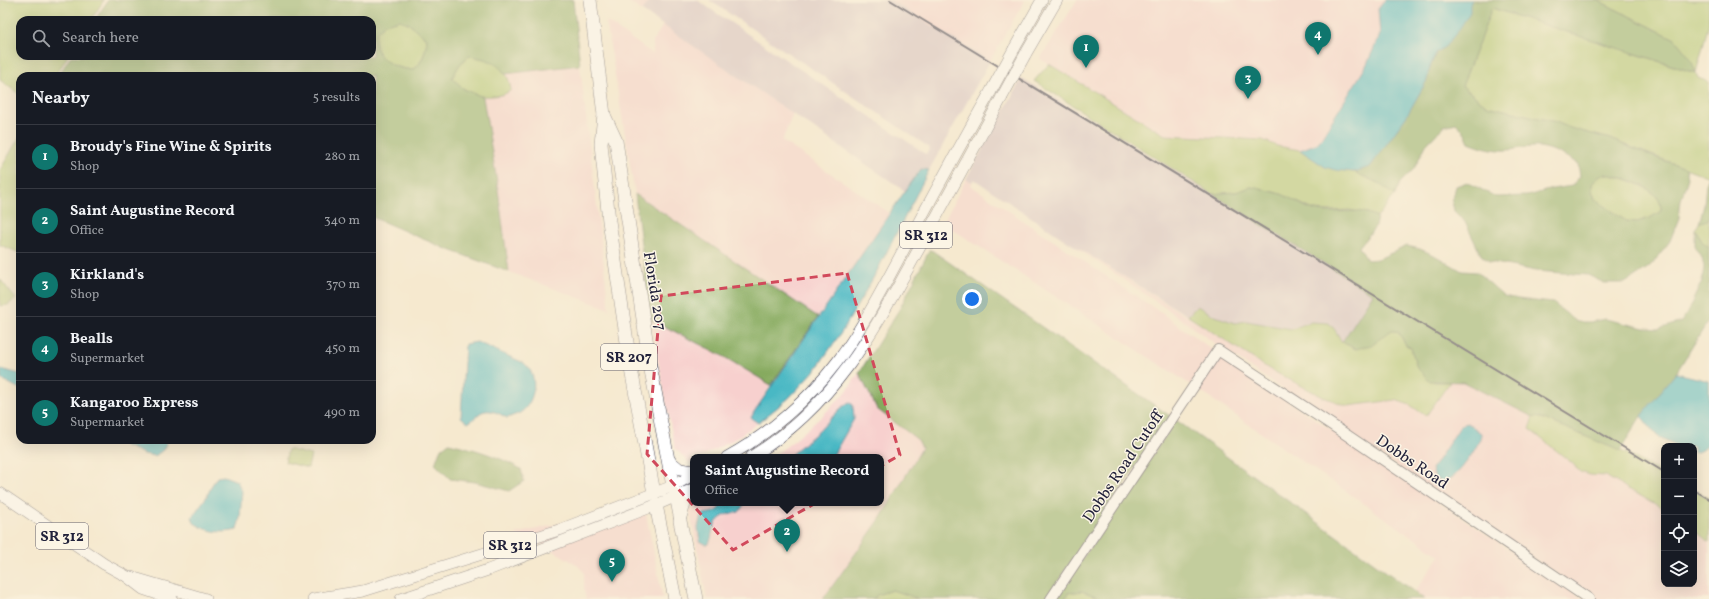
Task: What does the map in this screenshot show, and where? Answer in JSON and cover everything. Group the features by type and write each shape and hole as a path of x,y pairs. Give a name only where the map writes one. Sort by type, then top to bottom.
{"highway":[{"name":"SR 207","path":"590,0 604,115 601,144 612,244 631,369 675,599"},
{"name":"Florida 207","path":"604,115 616,141 650,365 674,491"},
{"name":"SR 207","path":"680,521 696,599"}],"main road":[{"name":"SR 312","path":"732,454 756,440 774,426 807,396 837,363 865,318 1042,0"},
{"name":"SR 312","path":"756,454 775,442 795,425 830,390 846,371 876,326 1025,55 1057,0"},
{"path":"846,371 843,363 844,360 867,325 865,318"},
{"path":"668,459 680,469 690,471"},
{"name":"SR 312","path":"401,599 488,570 674,491 690,478"},
{"name":"SR 312","path":"674,491 690,490"},
{"name":"SR 207","path":"674,491 680,521"},
{"name":"SR 312","path":"0,493 104,564 126,576 143,589 172,599"},
{"path":"680,521 688,495 690,493"},
{"name":"SR 312","path":"313,599 361,595 655,499"},
{"name":"SR 312","path":"126,576 206,599"}],"street":[{"name":"Dobbs Road Cutoff","path":"1051,599 1218,350"},
{"name":"Dobbs Road","path":"1218,350 1319,416 1588,599"}],"highlighted area":[{"path":"847,273 900,455 733,550 647,454 661,296"}],"shaded area":[{"path":"626,0 650,0 642,11"},
{"path":"650,0 697,0 926,154 930,148 709,0 890,0 990,61 929,170 921,169 905,191 642,11"},
{"path":"890,0 1025,0 990,61"},
{"path":"1077,0 1385,0 1378,9 1380,35 1365,68 1318,143 1300,151 1277,146 1263,140 1165,135 1040,59"},
{"path":"606,21 653,54 653,41 663,25 793,114 782,141 890,213 818,317 635,194"},
{"path":"580,65 609,309 509,272 497,182 483,97 506,94 510,80 505,74"},
{"path":"1022,78 1373,294 1342,342 1335,330 1299,326 1292,329 1246,321 1235,323 1215,316 1197,306 1188,316 1068,242 974,179 972,182 966,179"},
{"path":"966,179 972,182 970,185 1163,314 1214,351 1191,385 943,223"},
{"path":"1068,242 1269,368 1323,397 1348,406 1395,400 1410,405 1426,415 1450,382 1463,382 1533,417 1530,429 1572,463 1580,472 1590,475 1605,476 1661,507 1661,587 1697,587 1697,532 1709,542 1709,599 1594,599 1220,347","holes":["1467,423 1481,437 1478,444 1453,478"]},
{"path":"650,319 721,355 771,385 754,412 755,422 758,423 735,439 707,454 690,454 690,463 675,448"},
{"path":"1220,355 1583,599 1424,599 1414,592 1440,556 1197,389"},
{"path":"859,373 877,409 919,440 922,448 880,519 823,599 707,599 688,503 690,502 690,506 721,506 715,513 711,541 713,529 718,520 730,513 739,512 743,506 884,506 884,454 834,454 854,419 840,409 819,431 792,454 776,454 795,440 847,391"},
{"path":"644,504 663,599 586,599 584,591 584,572 576,564 549,548 515,534"}],"green space":[{"path":"0,0 104,0 94,16 16,16 16,60 65,60 58,72 16,72 16,92 0,80"},
{"path":"108,0 573,0 580,65 505,74 494,63 469,56 460,64 452,78 464,89 483,97 497,182 509,272 444,248 376,219 376,72 61,72 68,60 376,60 376,42 380,55 385,60 397,67 413,70 419,64 426,48 427,39 408,23 399,20 385,24 376,33 376,16 98,16"},
{"path":"1472,0 1597,0 1675,39 1691,59 1696,73 1492,8 1462,86 1487,106 1556,122 1570,128 1607,138 1686,168 1688,178 1681,200 1679,218 1670,241 1649,267 1625,283 1604,283 1588,275 1536,271 1490,262 1481,255 1465,222 1454,211 1452,201 1456,186 1467,182 1496,197 1527,196 1552,189 1572,186 1580,176 1578,164 1562,154 1549,149 1535,147 1503,150 1483,147 1469,142 1465,133 1456,123 1444,126 1426,145 1414,169 1400,183 1395,195 1378,183 1354,172 1370,167 1406,117 1427,80 1430,67 1436,53 1447,45","holes":["1606,174 1632,181 1649,190 1656,196 1660,203 1661,211 1650,218 1637,222 1626,221 1595,199 1592,191 1592,184 1598,177"]},
{"path":"1597,0 1709,0 1709,23 1696,73 1698,78 1709,82 1709,177 1607,138 1570,128 1556,122 1487,106 1462,86 1492,8 1695,73 1675,39"},
{"path":"399,20 408,23 427,39 423,56 419,64 413,70 397,67 391,64 380,55 377,49 376,33 385,24"},
{"path":"469,56 491,61 502,69 509,81 511,90 507,93 493,96 481,96 471,93 461,87 452,78 460,64"},
{"path":"1049,64 1165,135 1263,140 1277,146 1300,150 1325,167 1354,172 1378,183 1395,195 1377,217 1368,213 1349,210 1314,210 1281,194 1251,187 1236,192 1212,194 1034,81"},
{"path":"16,143 16,251 0,245 0,170"},
{"path":"1606,174 1632,181 1649,190 1656,196 1660,203 1661,211 1650,218 1637,222 1626,221 1595,199 1592,191 1592,184 1598,177"},
{"path":"1709,177 1709,219 1699,223 1704,205 1706,184"},
{"path":"1251,187 1281,194 1306,207 1322,212 1353,211 1377,217 1375,227 1359,247 1367,260 1378,259 1407,246 1420,249 1462,271 1477,272 1504,296 1553,303 1577,322 1590,322 1605,319 1645,328 1659,329 1681,322 1687,313 1702,281 1704,267 1702,257 1695,248 1695,230 1703,243 1709,247 1709,320 1676,373 1641,416 1620,451 1542,418 1533,417 1463,382 1430,381 1417,368 1411,348 1406,345 1399,333 1392,330 1371,345 1356,349 1342,342 1373,294 1212,194 1236,192"},
{"path":"635,194 818,317 771,385 721,355 650,319"},
{"path":"1709,219 1709,247 1703,243 1695,230 1699,223"},
{"path":"930,249 1170,416 1046,599 920,599 892,590 877,595 873,599 823,599 880,519 922,448 918,440 877,409 859,373 900,308"},
{"path":"0,279 16,299 8,305 0,306"},
{"path":"1197,306 1215,316 1235,323 1246,321 1292,329 1310,322 1329,323 1342,342 1356,349 1392,330 1399,333 1406,345 1411,348 1417,368 1434,382 1450,382 1426,416 1410,405 1395,400 1348,406 1323,397 1269,369 1188,316"},
{"path":"1533,417 1542,418 1630,455 1661,472 1661,507 1605,476 1590,475 1580,472 1572,463 1529,429"},
{"path":"1176,420 1424,599 1103,599 1082,591 1068,593 1065,599 1055,599"},
{"path":"449,443 486,453 512,464 521,469 524,481 509,491 475,482 450,479 435,464 440,450"},
{"path":"288,449 311,455 308,468 285,462"},
{"path":"1697,492 1709,498 1709,542 1697,532"},
{"path":"892,590 920,599 874,599 877,595"},
{"path":"1082,591 1103,599 1065,599 1068,593"}],"water":[{"path":"1385,0 1472,0 1470,4 1470,12 1460,28 1447,45 1436,53 1430,67 1427,80 1406,117 1370,167 1354,172 1335,170 1325,167 1300,150 1318,143 1365,68 1380,35 1378,9"},
{"path":"921,169 929,170 875,275 843,330 816,369 789,398 758,423 751,418 754,412"},
{"path":"477,342 524,363 529,368 534,381 534,388 529,402 520,413 507,418 497,413 486,411 479,414 468,423 461,417 465,344"},
{"path":"1,369 16,373 16,387 1,379"},
{"path":"1676,373 1709,381 1709,442 1703,450 1697,452 1697,443 1672,443 1657,436 1641,416"},
{"path":"849,402 853,405 854,419 834,454 792,454 819,431 840,409"},
{"path":"1467,423 1481,433 1478,443 1471,456 1453,477 1442,481 1435,478 1432,469 1461,425"},
{"path":"122,444 166,444 163,450 155,456 144,454"},
{"path":"224,476 237,481 242,491 240,518 237,530 220,532 204,528 194,523 192,517 207,496 217,477"},
{"path":"720,506 743,506 739,512 730,513 717,521 713,529 711,540 707,545 700,541 698,528 701,514 711,513"}],"railway":[{"path":"890,0 1661,470"},
{"path":"1697,492 1709,499"}],"place":[{"name":"Bealls","path":"1318,55"},
{"name":"Broudy's Fine Wine & Spirits","path":"1086,68"},
{"name":"Kirkland's","path":"1248,99"},
{"name":"Saint Augustine Record","path":"787,552"},
{"name":"Kangaroo Express","path":"612,582"}]}
